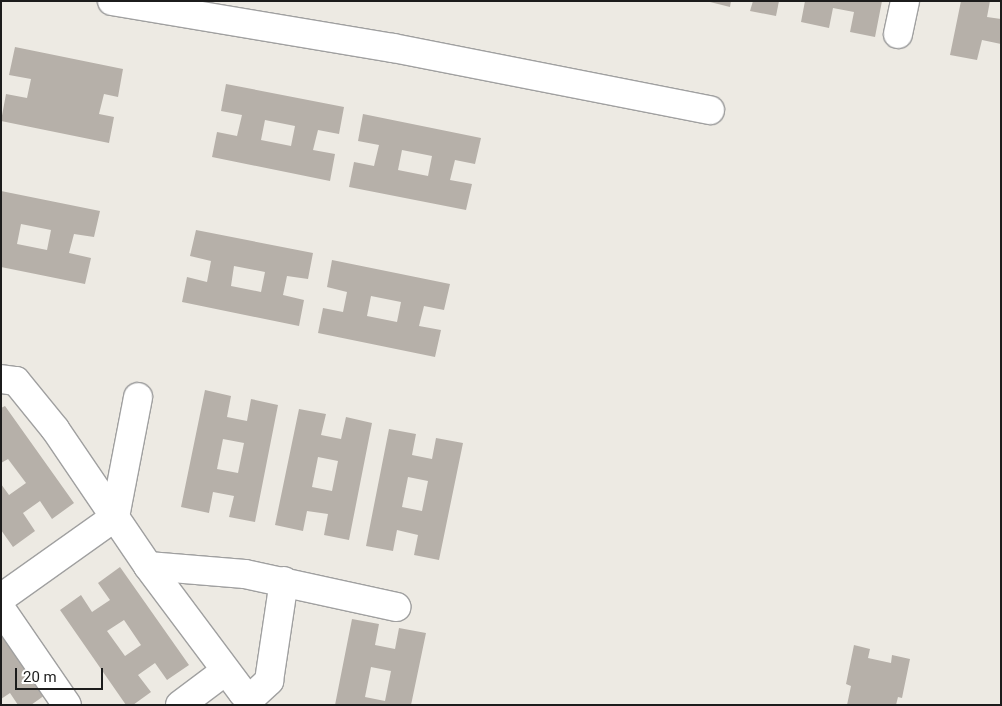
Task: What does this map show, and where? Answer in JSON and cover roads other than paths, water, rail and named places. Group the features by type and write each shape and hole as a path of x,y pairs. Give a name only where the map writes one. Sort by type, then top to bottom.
{"street":[{"path":"112,1 393,48 710,110"},
{"path":"898,34 905,1"},
{"path":"1,379 16,381 224,672 243,693 254,695 269,681 284,582"},
{"path":"1,598 115,517 138,398"},
{"path":"148,566 196,567 284,582 396,607"},
{"path":"1,609 67,705"},
{"path":"180,705 224,672"}]}
